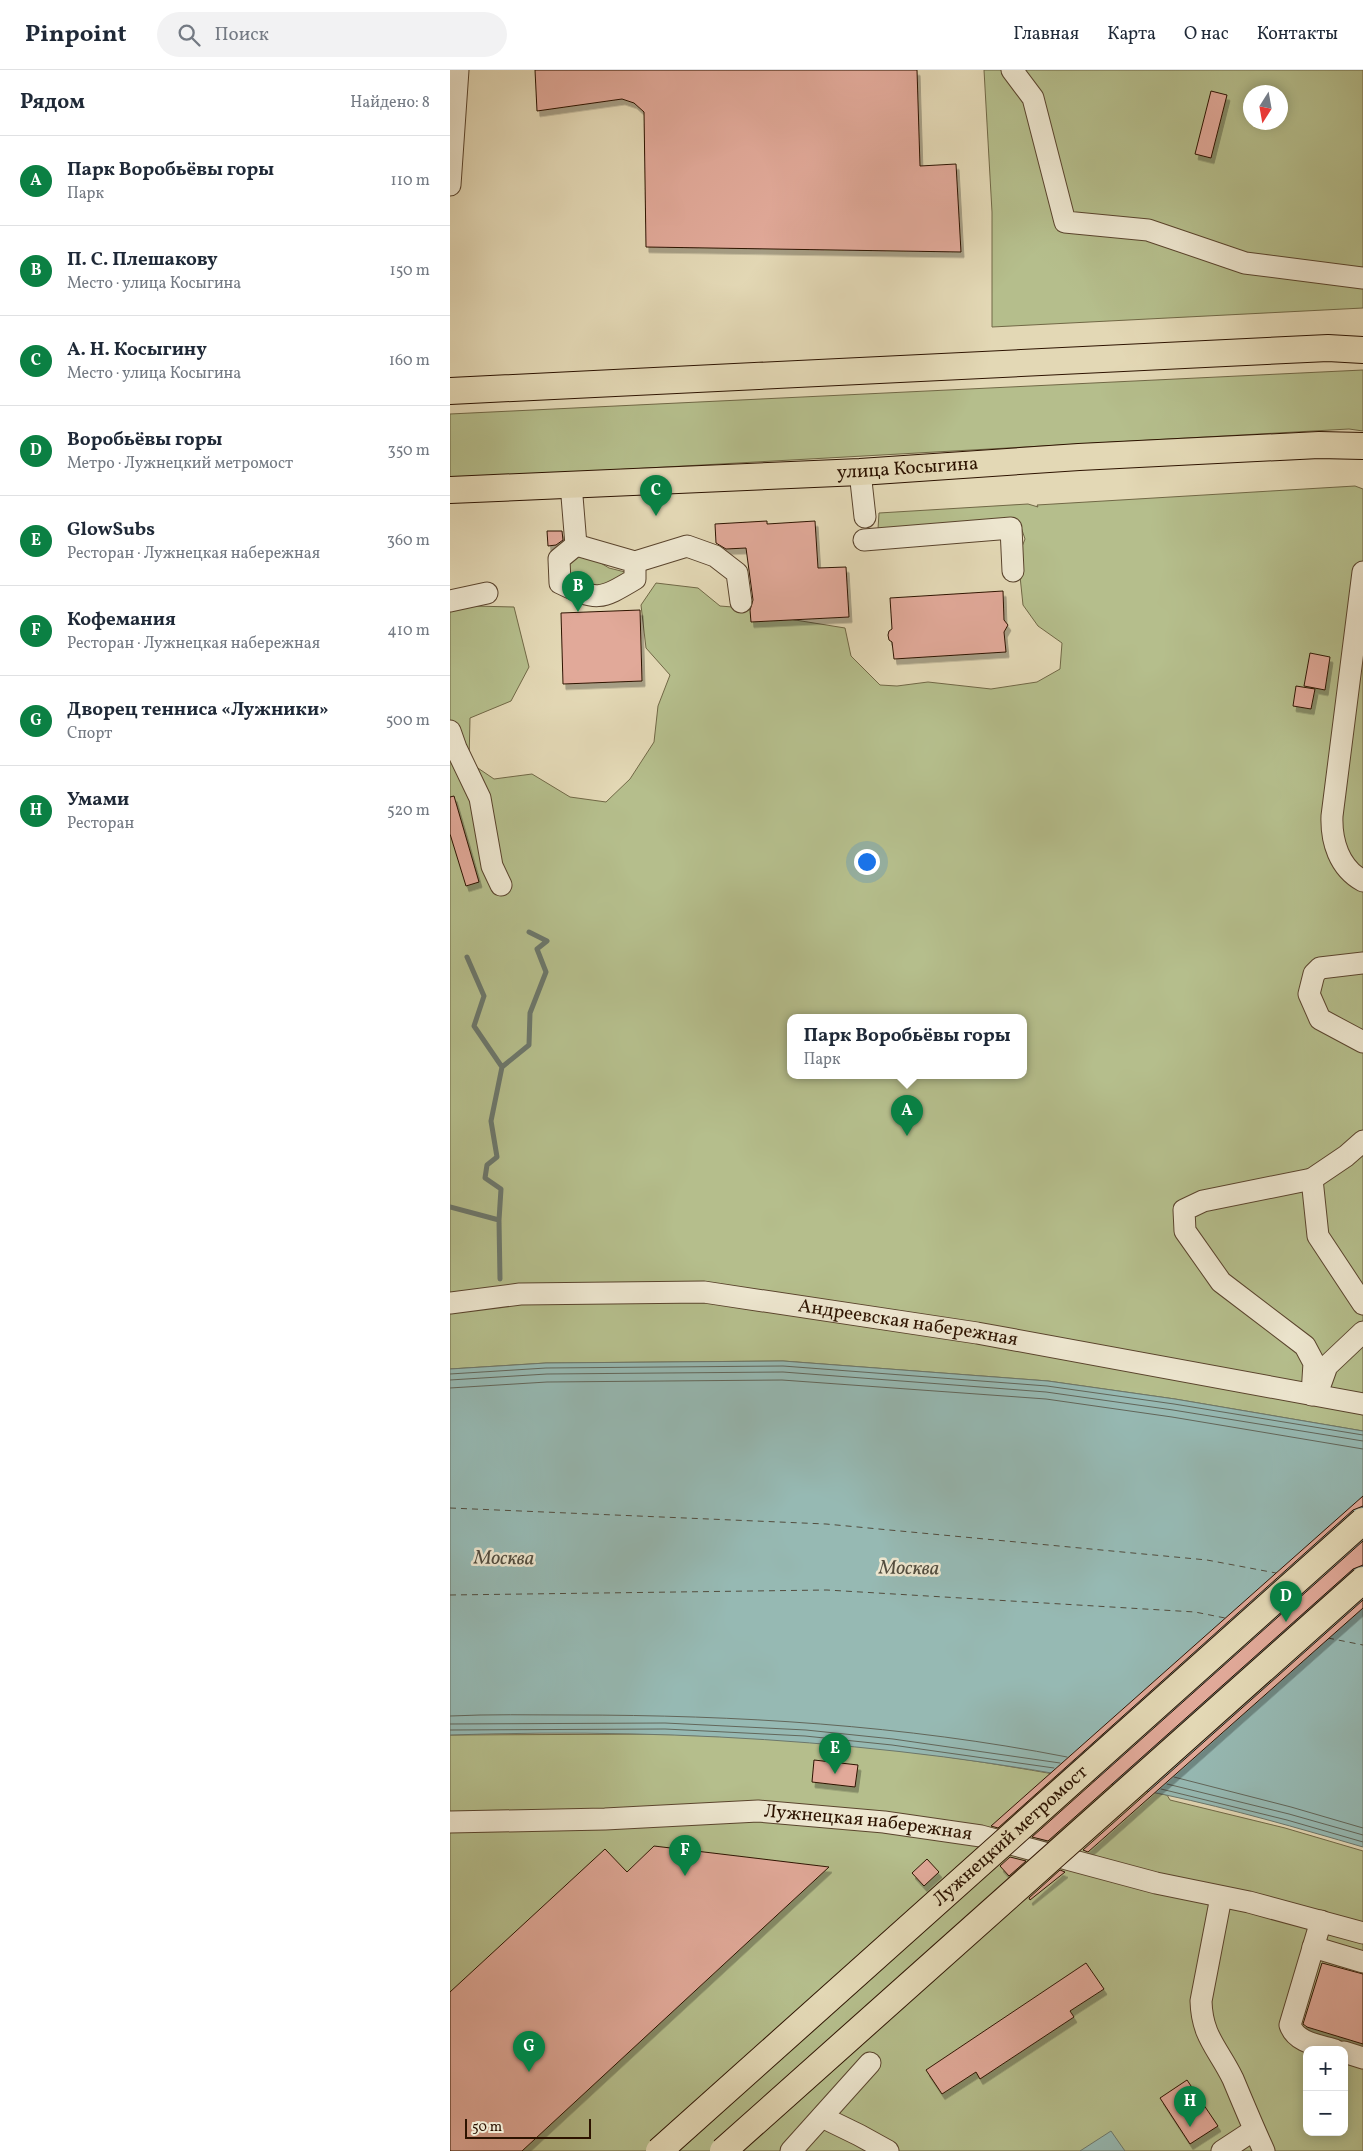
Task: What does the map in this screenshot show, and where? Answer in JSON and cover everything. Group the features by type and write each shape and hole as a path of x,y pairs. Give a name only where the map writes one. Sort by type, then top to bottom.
{"main road":[{"path":"450,391 1328,348 1363,350"},
{"name":"улица Косыгина","path":"450,490 860,472 1098,456 1319,445 1363,446"},
{"name":"Лужнецкий метромост","path":"658,2151 1363,1521"},
{"path":"723,2151 1363,1580"}],"street":[{"path":"450,185 458,70"},
{"path":"1012,70 1033,98 1065,222 1148,230 1245,263 1347,274 1363,278"},
{"path":"860,472 865,517"},
{"path":"571,484 576,545"},
{"path":"864,540 1011,528 1014,572"},
{"path":"576,545 559,559 560,583 587,596 609,594 635,579 635,562"},
{"path":"576,545 635,562 686,546 714,556 737,573 741,602"},
{"path":"1363,572 1331,835 1343,864 1363,881"},
{"path":"450,601 487,593"},
{"path":"450,772 453,740"},
{"path":"453,740 480,798 492,866 501,885"},
{"path":"1359,1038 1320,1019 1309,994 1314,974 1320,968 1363,963"},
{"path":"1314,1396 1314,1363 1305,1346 1221,1282 1185,1231 1184,1210 1203,1201 1312,1179 1346,1156 1363,1141"},
{"path":"1312,1179 1318,1236 1363,1304"},
{"name":"Андреевская набережная","path":"450,1303 520,1294 704,1292 977,1333 1363,1404"},
{"path":"1314,1396 1327,1366 1363,1332"},
{"name":"Лужнецкая набережная","path":"450,1822 604,1819 758,1810 850,1819 981,1836 1094,1867 1321,1921 1363,1933"},
{"path":"1221,1897 1201,2000 1202,2017 1209,2039 1232,2077 1264,2151"},
{"path":"1321,1921 1290,2025 1294,2034 1302,2040 1322,2046"},
{"path":"1313,1947 1363,1962"},
{"path":"1348,2053 1363,2058"},
{"path":"791,2151 870,2063"},
{"path":"822,2117 888,2151"},
{"path":"1222,2151 1254,2130"}],"green space":[{"path":"984,70 1363,70 1363,308 992,327 992,212"},
{"path":"1363,370 1363,431 1349,429 450,479 450,414"},
{"path":"1355,486 1363,489 1363,1431 1175,1399 1048,1381 783,1361 546,1363 450,1369 450,611 473,606 514,607 529,667 511,701 470,718 469,762 494,779 532,774 570,797 606,802 630,779 654,742 658,706 670,675 646,648 641,605 656,583 698,588 720,606 745,608 789,619 845,628 851,656 880,685 897,686 928,682 991,689 1037,682 1060,669 1062,643 1038,626 1023,605 1018,557 1025,539 1021,527 878,529 879,513 1028,504 1038,507 1037,505"},
{"path":"572,555 594,559 609,568 625,572 627,578 610,586 572,585 568,560"},
{"path":"665,1734 787,1740 895,1750 1032,1770 1167,1795 1170,1800 1285,1828 1363,1851 1363,2151 450,2151 450,1735"}],"water":[{"name":"Москва","path":"783,1361 1048,1381 1175,1399 1363,1431 1363,1847 1191,1800 1077,1777 899,1751 720,1737 540,1733 450,1735 450,1369 546,1363"},
{"path":"1111,2131 1125,2151 1080,2151"}],"building":[{"path":"535,70 917,70 920,166 956,164 961,252 646,247 644,112 634,103 622,99 537,111"},
{"path":"1211,91 1227,95 1211,158 1195,154"},
{"path":"767,521 767,524 815,521 818,568 846,567 849,617 751,622 750,610 753,600 746,548 726,549 716,543 715,524"},
{"path":"547,531 562,531 563,540 556,545 548,546"},
{"path":"1003,591 1004,620 1008,625 1004,632 1006,652 894,659 892,642 889,640 888,635 892,629 890,598"},
{"path":"640,610 642,681 563,684 561,613"},
{"path":"1310,653 1330,657 1325,690 1304,686"},
{"path":"1296,686 1315,689 1311,709 1293,706"},
{"path":"454,796 479,882 466,886 450,834 450,797"},
{"path":"1363,1496 1363,1506 1353,1510 998,1828 991,1826"},
{"path":"1363,1541 1363,1565 1353,1569 1048,1841 1032,1837"},
{"path":"1363,1600 1363,1608 1088,1852 1083,1850"},
{"path":"814,1760 858,1765 855,1787 812,1782"},
{"path":"654,1846 829,1867 522,2151 450,2151 450,1992 605,1849 627,1872"},
{"path":"1010,1857 1026,1861 1009,1876 1000,1866"},
{"path":"927,1859 939,1872 924,1886 912,1873"},
{"path":"1060,1870 1065,1872 1030,1900 1029,1898"},
{"path":"1086,1963 1104,1989 1070,2011 1074,2017 980,2079 976,2072 942,2094 926,2070"},
{"path":"1322,1963 1363,1974 1363,2044 1307,2027 1303,2024"},
{"path":"1187,2080 1218,2126 1190,2144 1160,2098"}],"waterway":[{"path":"502,1067 529,1045 530,1013 546,972 537,949 547,941 529,932"},
{"path":"467,957 484,996 474,1026 502,1067 491,1121 497,1157 487,1165 485,1178 501,1189 499,1220 500,1279"},
{"path":"450,1207 499,1220"}],"ferry route":[{"path":"450,1508 826,1524 1207,1560 1276,1573"},
{"path":"450,1595 827,1590 1195,1612 1225,1618"},
{"path":"1328,1638 1363,1645"}],"place":[{"name":"А. Н. Косыгину","path":"656,516"},
{"name":"П. С. Плешакову","path":"578,612"},
{"name":"Парк Воробьёвы горы","path":"907,1136"},
{"name":"Воробьёвы горы","path":"1286,1622"},
{"name":"GlowSubs","path":"835,1774"},
{"name":"Кофемания","path":"685,1876"},
{"name":"Дворец тенниса «Лужники»","path":"529,2072"},
{"name":"Умами","path":"1190,2127"}]}
